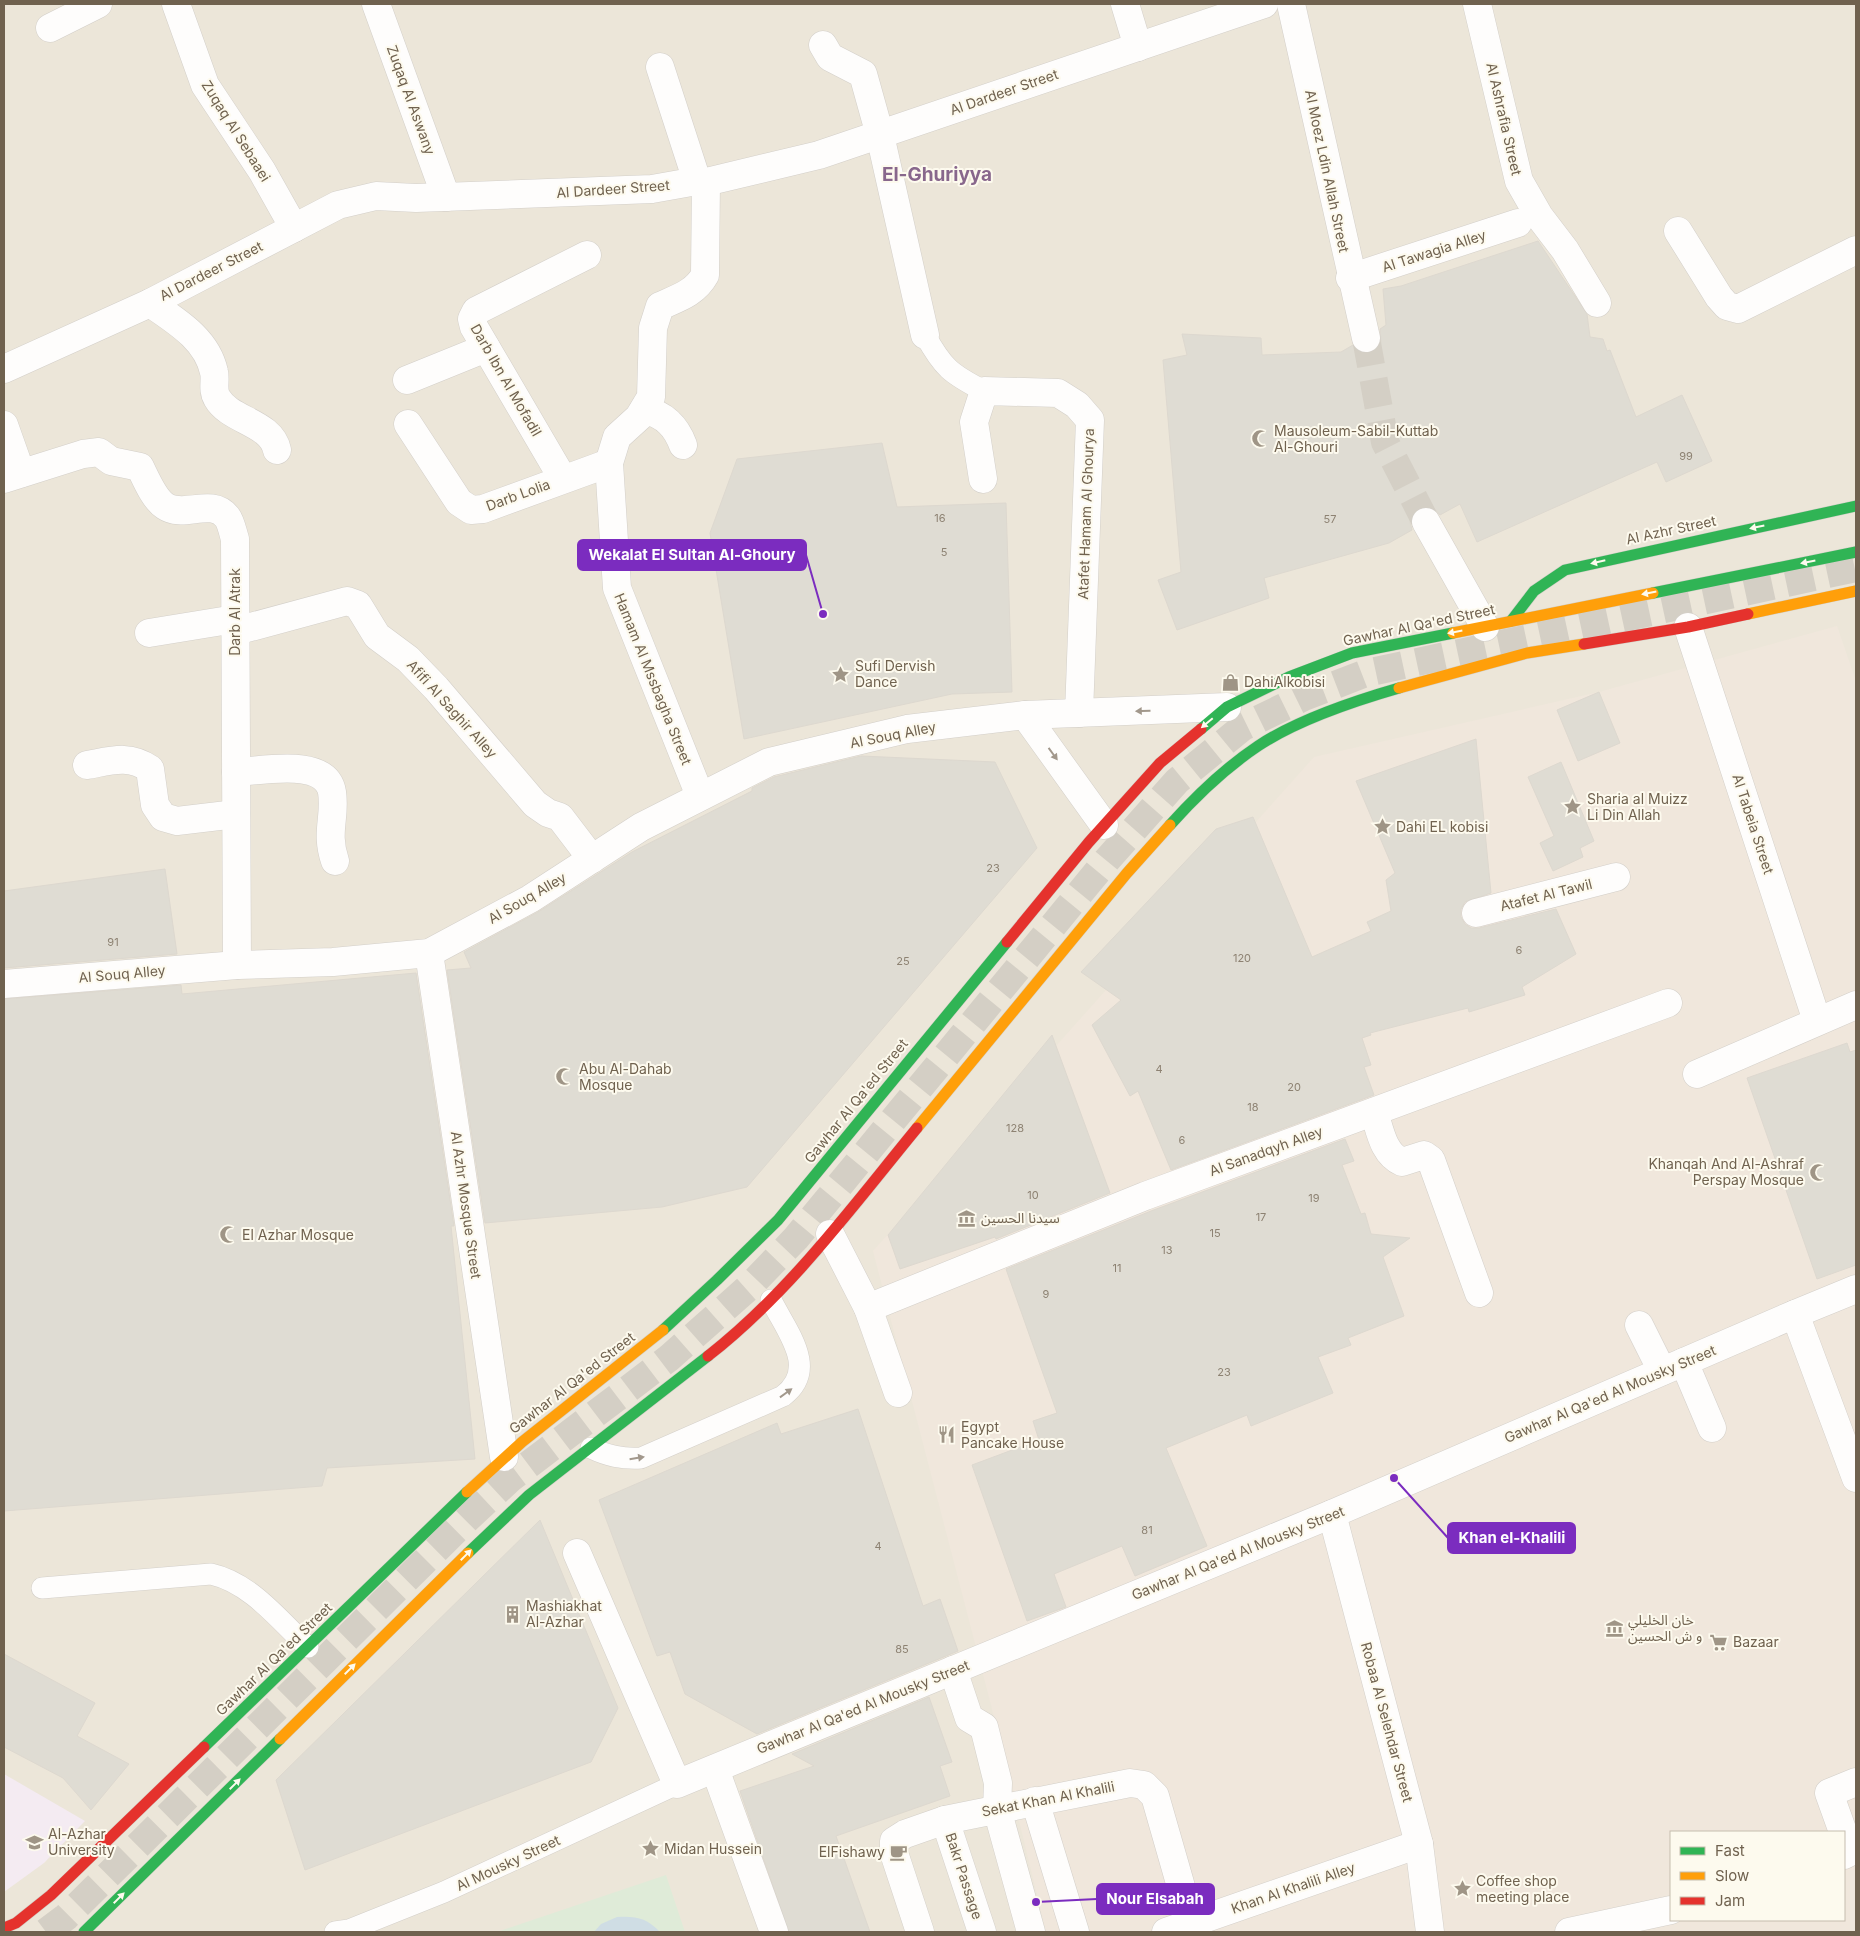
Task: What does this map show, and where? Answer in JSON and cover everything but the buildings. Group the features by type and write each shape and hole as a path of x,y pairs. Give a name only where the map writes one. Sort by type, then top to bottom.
{"main road":[{"name":"Al Azhr Street","path":"1511,621 1534,591 1565,570 1856,506"},
{"name":"Gawhar Al Qa'ed Street","path":"4,1928 16,1923 51,1895 504,1457 540,1425 652,1339 730,1270 771,1227 1104,825 1160,763 1227,707 1289,677 1352,653 1856,552"},
{"path":"84,1932 486,1535 529,1495 715,1351 771,1300 830,1234 1127,873 1195,797 1258,746 1315,717 1384,693 1527,654 1688,627 1856,591"}],"street":[{"path":"50,28 98,4"},
{"name":"Zuqaq Al Sebaaei","path":"176,4 205,84 262,171 294,228"},
{"name":"Zuqaq Al Aswany","path":"376,4 446,197"},
{"path":"1125,4 1138,46"},
{"name":"Al Dardeer Street","path":"4,369 150,303 338,205 376,196 446,197 652,190 701,181 819,155 1264,4"},
{"name":"Al Moez Ldin Allah Street","path":"1291,4 1350,278 1366,338"},
{"name":"Al Ashrafia Street","path":"1477,4 1519,181 1539,216 1565,250 1596,303"},
{"name":"Atafet Hamam Al Ghourya","path":"823,45 830,57 862,74 880,135 925,334"},
{"path":"660,67 701,181 705,275 700,284 688,294 660,306 655,315 652,328 651,397 645,410 665,418 673,425 683,445"},
{"name":"Al Tawagia Alley","path":"1350,278 1518,223"},
{"path":"1678,231 1719,297 1727,306 1738,309 1856,250"},
{"name":"Darb Ibn Al Mofadil","path":"563,479 486,348 472,319 476,311 588,255"},
{"path":"150,303 189,330 206,353 214,373 213,382 217,398 235,414 251,422 267,434 276,444 277,450"},
{"path":"407,380 486,348"},
{"path":"983,479 974,422 984,391"},
{"name":"Atafet Hamam Al Ghourya","path":"984,391 1058,393 1077,405 1090,420 1079,713"},
{"name":"Hamam Al Mssbagha Street","path":"645,410 617,437 608,463 617,588 700,796"},
{"name":"Darb Lolia","path":"408,424 459,502 472,510 483,509 608,463"},
{"path":"4,425 12,476"},
{"name":"Darb Al Atrak","path":"12,476 84,454 99,452 111,461 140,467 164,506 178,512 202,507 215,509 227,517 235,539 237,965"},
{"path":"1426,522 1485,626"},
{"name":"Afifi Al Saghir Alley","path":"149,633 235,625 347,601 358,605 377,636 408,659 436,688 535,804 548,813 560,817 592,859"},
{"name":"Al Tabeia Street","path":"1688,627 1817,1021"},
{"name":"Al Souq Alley","path":"4,984 237,965 333,962 429,953 530,899 640,826 769,762 907,729 1025,715 1227,707"},
{"path":"1025,715 1104,825"},
{"path":"87,765 126,759 140,762 150,769 155,805 163,817 177,821 236,814"},
{"path":"236,772 302,769 319,773 327,779 332,792 329,844 335,860"},
{"name":"Atafet Al Tawil","path":"1476,913 1616,877"},
{"name":"Al Azhr Mosque Street","path":"429,953 504,1457"},
{"name":"Al Sanadqyh Alley","path":"868,1308 914,1287 1145,1196 1668,1003"},
{"path":"1697,1074 1856,1004"},
{"path":"1374,1112 1386,1149 1395,1159 1402,1162 1424,1155 1431,1160 1479,1293"},
{"path":"830,1234 868,1308 898,1393"},
{"path":"1856,1289 1795,1314 1856,1478"},
{"name":"Gawhar Al Qa'ed Al Mousky Street","path":"677,1784 1332,1514 1795,1314"},
{"path":"1639,1325 1673,1367 1712,1428"},
{"name":"Robaa Al Selehdar Street","path":"1332,1514 1419,1844 1430,1932"},
{"path":"577,1553 677,1784"},
{"path":"953,1670 969,1718 984,1726 998,1783 997,1809 1031,1932"},
{"path":"715,1769 774,1932"},
{"path":"1842,1831 1829,1793 1856,1782"},
{"name":"Sekat Khan Al Khalili","path":"920,1932 894,1853 894,1841 904,1834 945,1820 1130,1783 1144,1785 1155,1796 1193,1927"},
{"path":"1035,1801 1075,1932"},
{"name":"Bakr Passage","path":"945,1820 982,1932"},
{"name":"Khan Al Khalili Alley","path":"1166,1932 1193,1927 1419,1844"},
{"path":"1569,1932 1670,1910"}],"lane":[{"name":"Atafet Hamam Al Ghourya","path":"925,334 937,357 956,377 984,391"},
{"path":"591,1448 606,1456 623,1459 641,1458 783,1396 791,1390 797,1382 801,1371 800,1359 771,1300"},
{"path":"42,1588 211,1574 229,1578 244,1587 308,1647"},
{"name":"Al Mousky Street","path":"335,1932 349,1930 444,1892 677,1784"}],"shaded area":[{"path":"4,4 1856,4 1856,1932 4,1932"},
{"path":"1837,626 1856,681 1856,1932 1046,1932 991,1705 873,1251 1314,757 1599,692"},
{"name":"Al-Azhar University","path":"4,1774 85,1821 44,1863 4,1892"},
{"path":"617,1917 641,1919 660,1932 594,1932 601,1924"}],"green space":[{"path":"666,1875 685,1932 497,1932"}],"tunnel":[{"path":"1366,338 1385,442 1426,522"},
{"path":"46,1932 66,1917 467,1519 511,1478 669,1358 749,1287 796,1238 1107,860 1177,781 1243,727 1304,697 1366,673 1856,568"}],"traffic: fast":[{"path":"1511,621 1534,591 1565,570 1856,506"},
{"path":"1653,593 1856,552"},
{"path":"1201,729 1227,707 1289,677 1352,653 1453,633"},
{"path":"1170,825 1223,773 1273,737 1326,712 1399,688"},
{"path":"663,1330 778,1220 1007,942"},
{"path":"468,1553 529,1495 708,1356"},
{"path":"204,1747 467,1492"},
{"path":"84,1932 280,1739"}],"traffic: slow":[{"path":"1748,614 1856,591"},
{"path":"1453,633 1653,593"},
{"path":"1399,688 1527,653 1584,644"},
{"path":"917,1128 1127,873 1170,825"},
{"path":"467,1492 522,1442 663,1330"},
{"path":"280,1739 468,1553"}],"traffic: jam":[{"path":"1584,644 1688,627 1748,614"},
{"path":"1007,942 1089,842 1160,763 1201,729"},
{"path":"708,1356 738,1331 793,1277 917,1128"},
{"path":"4,1928 16,1923 51,1895 204,1747"}],"place":[{"name":"Mausoleum-Sabil-Kuttab Al-Ghouri","path":"1260,439"},
{"name":"Wekalat El Sultan Al-Ghoury","path":"823,614"},
{"name":"Sufi Dervish Dance","path":"841,674"},
{"name":"DahiAlkobisi","path":"1230,682"},
{"name":"Sharia al Muizz Li Din Allah","path":"1573,807"},
{"name":"Dahi EL kobisi","path":"1382,827"},
{"name":"Abu Al-Dahab Mosque","path":"565,1077"},
{"name":"Khanqah And Al-Ashraf Perspay Mosque","path":"1818,1172"},
{"name":"سيدنا الحسين","path":"967,1218"},
{"name":"El Azhar Mosque","path":"228,1235"},
{"name":"Egypt Pancake House","path":"947,1435"},
{"name":"Khan el-Khalili","path":"1394,1478"},
{"name":"Mashiakhat Al-Azhar","path":"512,1614"},
{"name":"خان الخليلي و ش الحسين","path":"1614,1628"},
{"name":"Bazaar","path":"1719,1642"},
{"name":"Al-Azhar University","path":"34,1842"},
{"name":"Midan Hussein","path":"650,1849"},
{"name":"ElFishawy","path":"899,1852"},
{"name":"Coffee shop meeting place","path":"1462,1889"},
{"name":"Nour Elsabah","path":"1036,1902"}],"district":[{"name":"El-Ghuriyya","path":"937,174"}]}
